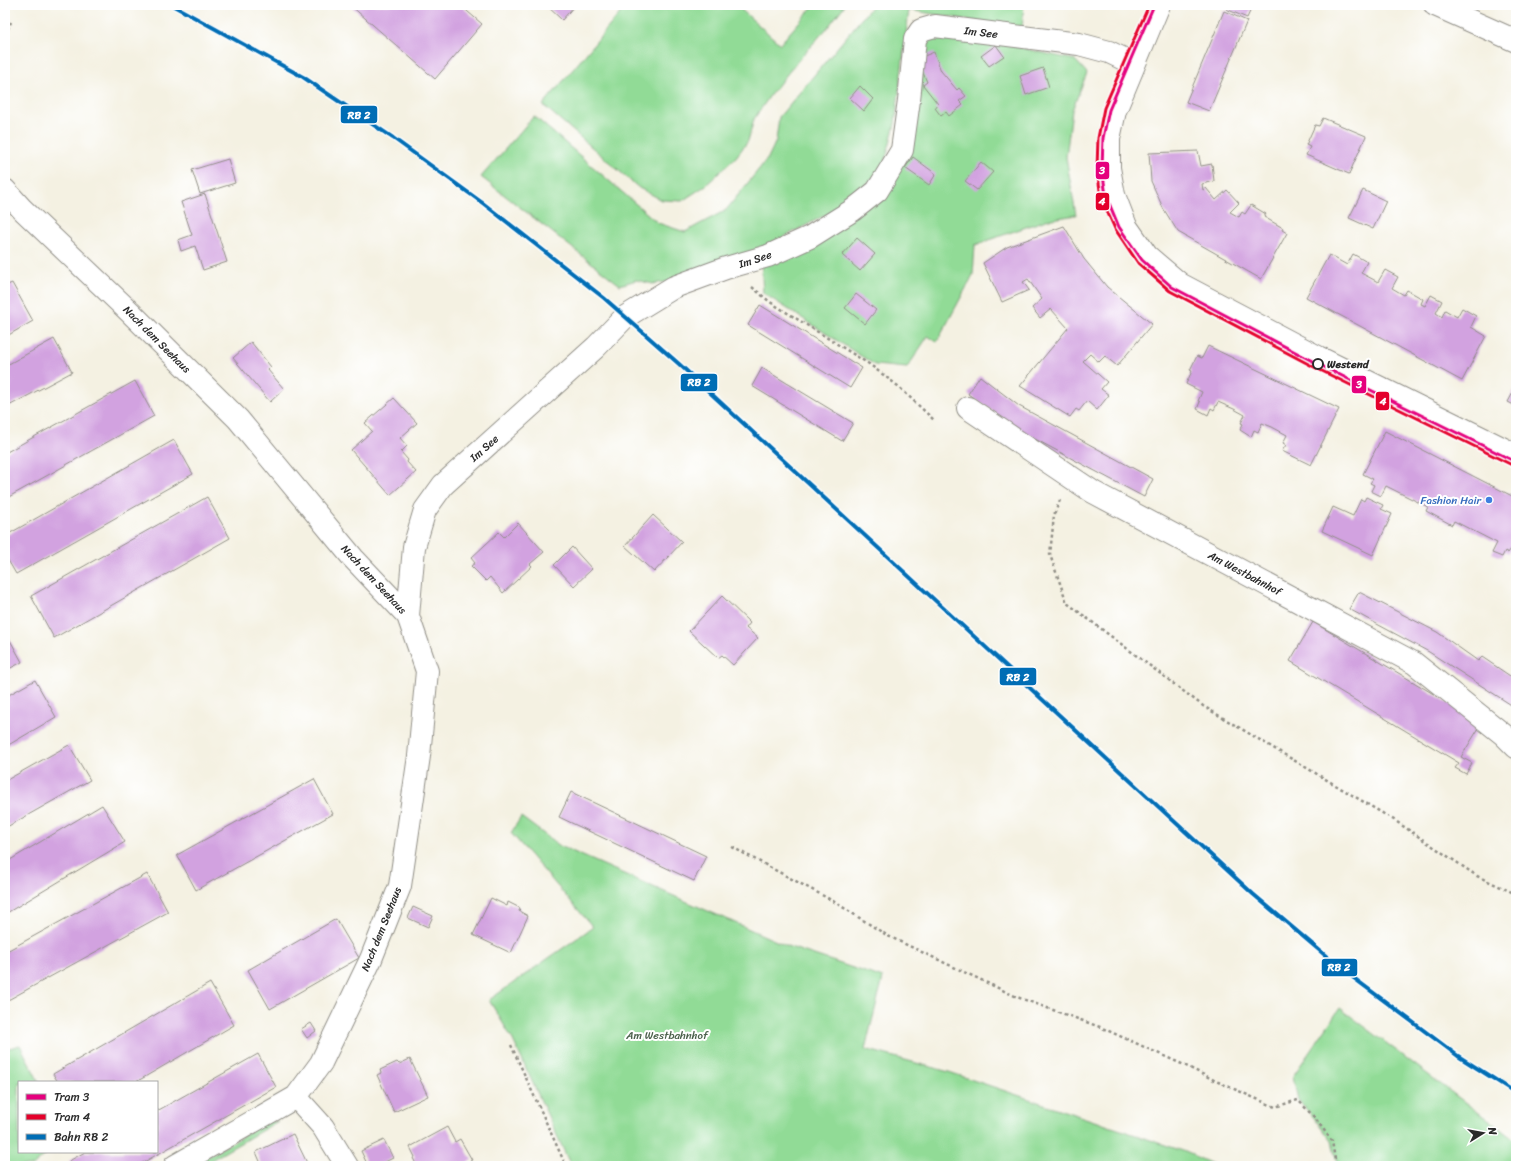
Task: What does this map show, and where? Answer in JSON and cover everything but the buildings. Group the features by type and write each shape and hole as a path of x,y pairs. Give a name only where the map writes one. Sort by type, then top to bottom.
{"street":[{"path":"1159,5 1115,112 1109,139 1109,168 1114,195 1126,226 1147,256 1180,284 1318,358 1516,455"},
{"path":"1435,5 1516,41"},
{"name":"Im See","path":"408,616 414,547 425,510 443,485 596,347 625,317 674,287 726,268 768,256 810,237 853,210 877,191 902,150 915,39 922,30 935,26 1080,44 1109,52 1134,64"},
{"name":"Nach dem Seehaus","path":"5,190 22,209 131,313 238,419 353,558 408,616 427,671 419,756 400,886 371,958 321,1063 296,1097 175,1166"},
{"name":"Am Westbahnhof","path":"968,408 1093,492 1414,663 1504,735 1516,747"},
{"path":"296,1097 324,1127 347,1166"}],"path":[{"path":"5,36 11,22"},
{"path":"754,288 770,302 869,364 898,386 935,421"},
{"path":"1070,476 1054,515 1050,555 1066,603 1203,706 1394,820 1477,876 1516,894"},
{"path":"732,847 833,901 888,936 1017,997 1100,1027 1275,1107 1298,1100 1315,1118 1332,1142 1336,1166"},
{"path":"511,1045 566,1166"}],"green space":[{"path":"627,5 736,5 780,44 814,5 845,5 771,94 754,119 748,141 736,157 705,186 682,201 662,200 639,188 543,105"},
{"path":"873,5 1024,5 1022,29 909,10 895,124 884,165 864,188 841,207 755,252 671,281 653,284 636,280 620,285 481,177 534,116 658,223 685,232 726,210 768,158 776,141 779,117"},
{"path":"932,39 999,43 1075,60 1087,73 1072,110 1066,157 1076,215 1046,220 975,245 973,275 937,342 928,336 907,368 875,365 763,293 761,261 889,182 916,55"},
{"name":"Am Westbahnhof","path":"521,817 560,846 790,947 883,978 865,1049 949,1072 1183,1151 1217,1166 571,1166 513,1040 489,1000 593,927 511,833"},
{"path":"1340,1008 1516,1141 1516,1166 1338,1166 1332,1141 1298,1100 1293,1076"},
{"path":"20,1045 38,1081 18,1081 18,1153 47,1153 33,1166 5,1166 5,1049"},
{"path":"278,1121 201,1166 192,1166 267,1122"}],"tram line":[{"name":"4","path":"1149,5 1104,108 1098,138 1097,168 1101,198 1115,229 1138,263 1170,291 1316,368 1514,466"},
{"name":"3","path":"1154,5 1109,110 1103,138 1102,168 1106,196 1119,227 1142,260 1172,287 1318,364 1516,462"}],"transit line":[{"path":"172,5 303,77 393,138 484,204 604,298 679,364 1253,894 1339,967 1458,1056 1516,1093"}],"place":[{"name":"Westend","path":"1318,364"},
{"name":"Fashion Hair","path":"1489,500"}]}
